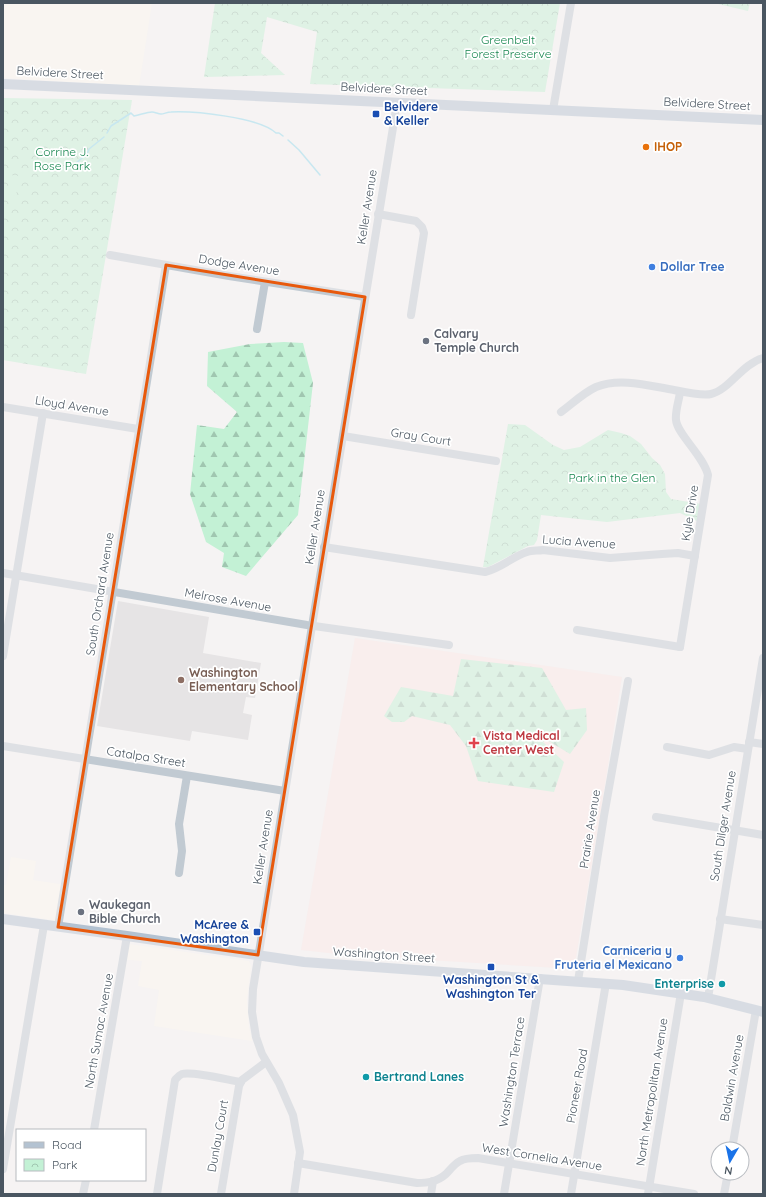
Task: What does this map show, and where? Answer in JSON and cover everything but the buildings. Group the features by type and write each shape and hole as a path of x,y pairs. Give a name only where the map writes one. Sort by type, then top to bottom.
{"main road":[{"name":"Belvidere Street","path":"3,84 763,120"},
{"name":"Washington Street","path":"3,919 304,962 606,983 657,989 708,998 759,1011"}],"street":[{"path":"554,110 571,3"},
{"name":"Keller Avenue","path":"294,1194 300,1152 293,1115 279,1083 266,1062 256,1037 252,1012 253,989 396,103"},
{"path":"378,214 416,221 422,227 424,233 411,315"},
{"name":"Dodge Avenue","path":"110,255 265,282 365,297"},
{"name":"South Orchard Avenue","path":"58,927 138,429 166,265"},
{"path":"257,329 265,282"},
{"path":"561,412 590,390 608,384 630,383 680,392 707,395 712,394 735,378 745,367 763,358"},
{"name":"Kyle Drive","path":"577,630 682,649 708,474 702,460 676,421 680,392"},
{"name":"Lloyd Avenue","path":"3,407 138,429"},
{"path":"3,656 42,413"},
{"name":"Gray Court","path":"343,436 496,461"},
{"name":"Lucia Avenue","path":"324,547 485,572 498,568 527,552 543,550 610,558 678,553 695,556"},
{"name":"Melrose Avenue","path":"3,573 311,626 449,645"},
{"name":"South Dilger Avenue","path":"708,998 763,661"},
{"name":"Prairie Avenue","path":"578,981 604,816 628,681"},
{"path":"667,746 708,755 734,747 763,744"},
{"name":"Catalpa Street","path":"3,746 285,791"},
{"path":"179,873 182,851 179,824 187,776"},
{"path":"656,818 763,834"},
{"path":"720,919 763,925"},
{"path":"3,1169 44,925"},
{"name":"North Sumac Avenue","path":"94,1129 128,936"},
{"name":"Washington Terrace","path":"504,1194 540,978"},
{"name":"Pioneer Road","path":"571,1194 606,983"},
{"name":"North Metropolitan Avenue","path":"649,1190 680,993"},
{"name":"Baldwin Avenue","path":"734,1141 759,1011"},
{"path":"157,1194 176,1080 178,1076 183,1074 195,1074 241,1082 266,1062"},
{"name":"Dunlay Court","path":"221,1194 239,1086 241,1082"},
{"name":"West Cornelia Avenue","path":"298,1163 416,1183 426,1183 445,1175 460,1161 478,1158 574,1174 649,1190 694,1194"},
{"path":"83,1194 86,1181"},
{"path":"431,1194 433,1181"},
{"path":"724,1194 726,1181"}],"highlighted area":[{"path":"166,265 365,297 258,955 58,927"}],"shaded area":[{"path":"3,3 152,3 139,86 3,78"},
{"name":"Washington Elementary School","path":"118,601 209,617 203,653 261,663 255,698 246,697 243,713 252,715 248,740 192,731 190,741 97,726"},
{"name":"Vista Medical Center West","path":"355,638 622,677 574,969 347,955 301,950"},
{"path":"11,857 36,861 33,880 66,885 61,921 3,913 3,885 6,885"},
{"path":"122,943 249,961 251,966 247,1001 249,1027 252,1041 154,1026 159,990 138,986 142,961 120,959"}],"green space":[{"name":"Greenbelt Forest Preserve","path":"215,3 560,3 545,92 310,84 317,32 267,17 261,53 285,75 204,77"},
{"path":"714,3 750,3 748,11"},
{"name":"Corrine J. Rose Park","path":"3,98 132,100 86,374 3,360"},
{"path":"10,175 19,176 16,196 7,194"},
{"path":"284,342 303,343 313,383 298,515 246,576 222,567 224,553 206,542 190,494 197,425 224,429 237,412 207,386 208,352 250,344"},
{"name":"Park in the Glen","path":"508,424 525,425 553,445 564,450 580,447 608,430 630,436 641,444 652,458 660,465 665,474 666,492 671,499 701,504 699,522 680,513 607,522 541,515 537,540 534,545 528,546 488,567 483,567"},
{"path":"461,659 542,668 566,710 586,708 587,730 570,754 547,740 543,742 564,762 554,792 478,781 466,746 450,725 412,716 404,722 392,722 384,716 401,687 453,696"}],"waterway":[{"path":"107,133 111,126 131,113 134,116 150,112 161,114 181,112 210,114 241,119 268,127 283,136"},
{"path":"70,168 87,154 89,149 104,137"},
{"path":"288,140 299,150 320,175"}],"place":[{"name":"Belvidere & Keller","path":"376,114"},
{"name":"IHOP","path":"646,147"},
{"name":"Dollar Tree","path":"652,267"},
{"name":"Calvary Temple Church","path":"426,341"},
{"name":"Washington Elementary School","path":"181,680"},
{"name":"Vista Medical Center West","path":"474,743"},
{"name":"Waukegan Bible Church","path":"81,912"},
{"name":"McAree & Washington","path":"257,932"},
{"name":"Carniceria y Fruteria el Mexicano","path":"680,958"},
{"name":"Washington St & Washington Ter","path":"491,967"},
{"name":"Enterprise","path":"722,984"},
{"name":"Bertrand Lanes","path":"366,1077"}]}
